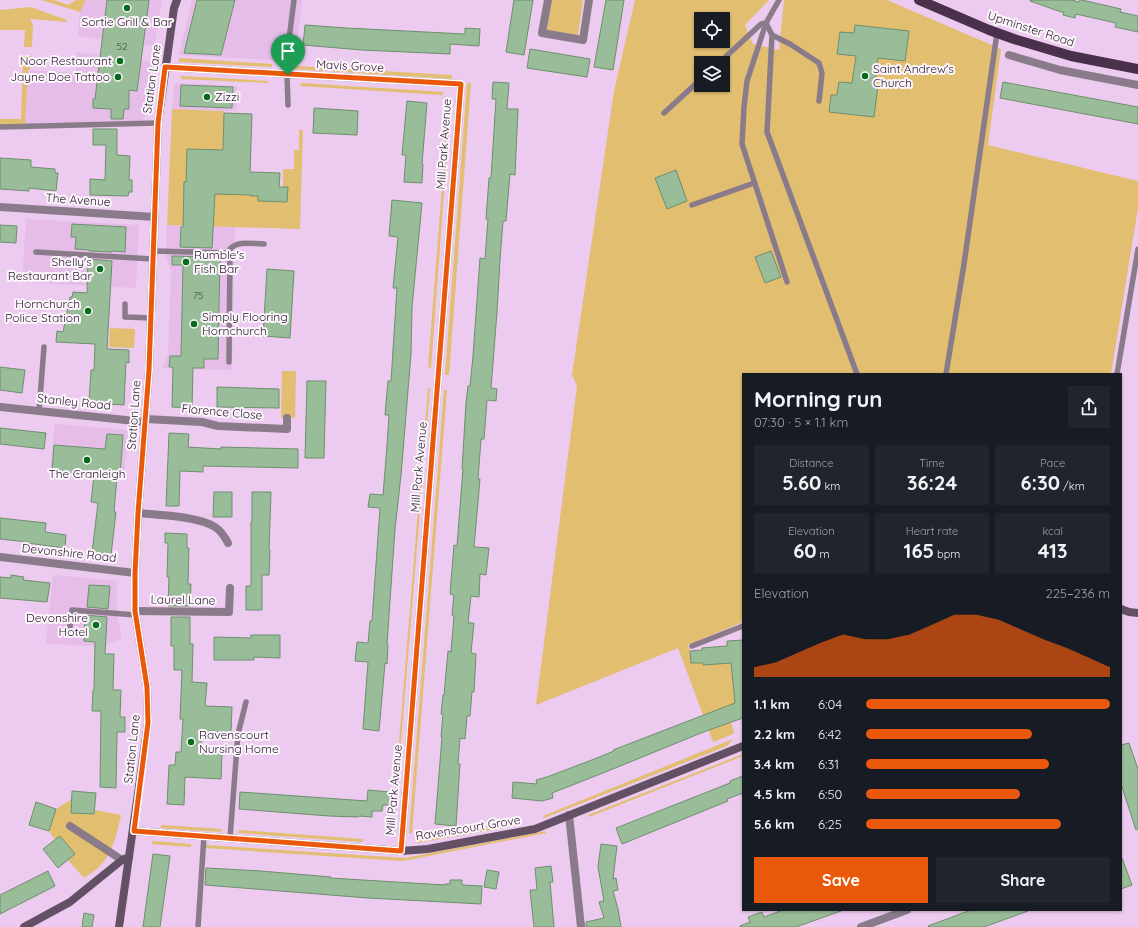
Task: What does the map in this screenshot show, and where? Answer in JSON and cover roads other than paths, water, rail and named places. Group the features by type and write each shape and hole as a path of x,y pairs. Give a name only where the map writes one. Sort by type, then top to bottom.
{"main road":[{"name":"Upminster Road","path":"920,0 997,33 1070,56 1138,69"}],"street":[{"name":"Station Lane","path":"119,927 126,858 134,831 148,723 147,687 136,613 135,573 152,318 158,123 174,8 177,0"},
{"path":"548,0 542,33 583,40 588,0"},
{"path":"1009,55 1060,70 1138,85"},
{"name":"Mavis Grove","path":"165,67 461,84"},
{"name":"Mill Park Avenue","path":"401,851 461,84"},
{"name":"The Avenue","path":"0,207 155,216"},
{"name":"Stanley Road","path":"0,407 146,420"},
{"name":"Florence Close","path":"146,420 202,422 218,426 287,429 287,418"},
{"path":"138,513 194,519 206,523 215,527 223,534 228,544"},
{"name":"Devonshire Road","path":"0,557 135,573"},
{"name":"Laurel Lane","path":"136,613 230,612 230,588"},
{"path":"1122,610 1138,613"},
{"name":"Ravenscourt Grove","path":"134,831 401,851 428,849 536,829 742,746"},
{"path":"569,815 581,927"},
{"path":"24,927 70,902 126,858 70,826"},
{"path":"861,927 904,911"}],"lane":[{"path":"288,105 288,47 294,0"},
{"path":"779,0 766,23 747,81 742,144 787,282"},
{"path":"766,23 772,35 767,132 857,373"},
{"path":"727,56 761,24 766,23"},
{"path":"946,373 965,256 997,33"},
{"path":"772,35 819,62 822,73 819,100"},
{"path":"664,113 694,85"},
{"path":"0,127 158,123"},
{"path":"692,205 754,183"},
{"path":"228,362 230,249 240,243 264,244"},
{"path":"1117,373 1138,249"},
{"path":"36,252 153,255 230,253"},
{"path":"125,304 124,317 152,318"},
{"path":"39,411 44,348"},
{"path":"69,634 72,610 136,613"},
{"path":"692,646 742,626"},
{"path":"230,838 238,734 246,702"},
{"path":"198,927 204,836"}],"place":[{"name":"Sortie Grill & Bar","path":"127,8"},
{"name":"Noor Restaurant","path":"120,61"},
{"name":"Saint Andrew's Church","path":"865,76"},
{"name":"Jayne Doe Tattoo","path":"118,77"},
{"name":"Zizzi","path":"207,97"},
{"name":"Rumble's Fish Bar","path":"186,262"},
{"name":"Shelly's Restaurant Bar","path":"100,269"},
{"name":"Hornchurch Police Station","path":"88,311"},
{"name":"Simply Flooring Hornchurch","path":"194,324"},
{"name":"The Cranleigh","path":"87,460"},
{"name":"Devonshire Hotel","path":"96,625"},
{"name":"Ravenscourt Nursing Home","path":"191,742"}]}
